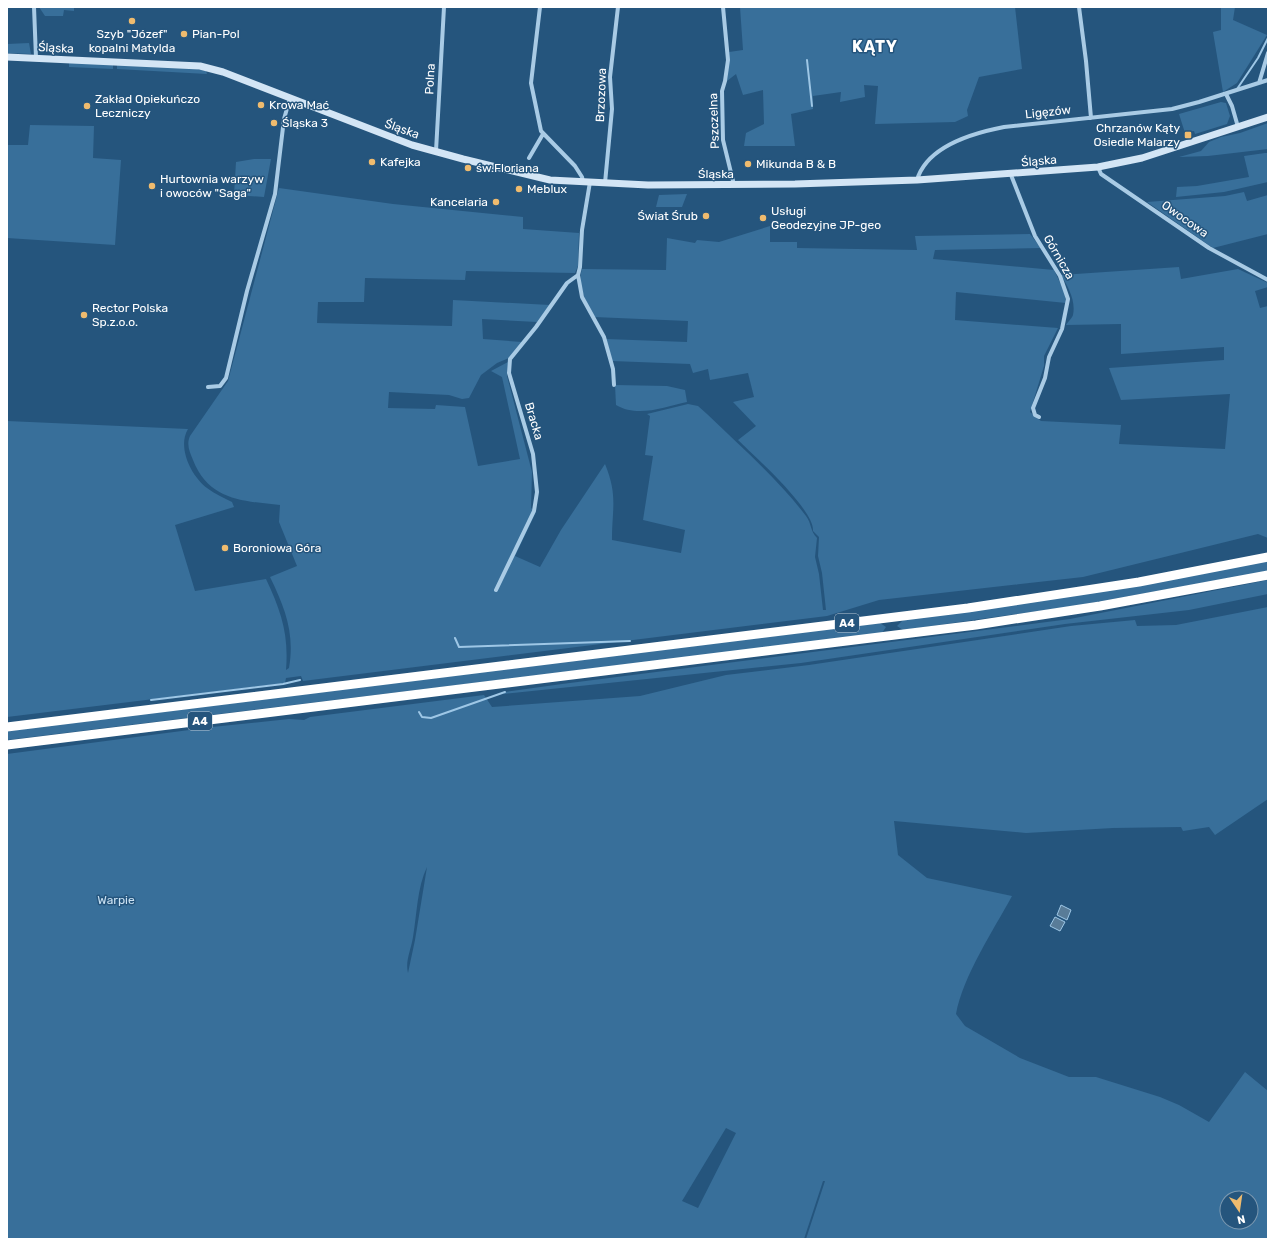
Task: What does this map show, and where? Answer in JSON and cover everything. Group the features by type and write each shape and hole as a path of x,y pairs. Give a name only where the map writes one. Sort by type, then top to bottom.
{"highway":[{"name":"A4","path":"7,727 1004,603 1139,582 1268,557"},
{"name":"A4","path":"7,745 976,625 1100,606 1268,575"}],"main road":[{"name":"Śląska","path":"7,57 200,66 223,72 412,145 539,178 648,186 917,180 1011,175 1098,168 1142,158 1268,118"}],"street":[{"path":"34,7 36,58"},
{"name":"Polna","path":"436,151 444,7"},
{"path":"540,7 531,83 543,134 575,166 586,182 580,267 578,274 582,297 604,337 613,369 614,384"},
{"name":"Brzozowa","path":"606,183 612,109 610,77 618,7"},
{"name":"Pszczelna","path":"723,7 728,60 722,91 723,140 734,185"},
{"path":"1080,7 1091,118"},
{"path":"1259,83 1268,53"},
{"name":"Ligęzów","path":"917,180 930,160 944,148 979,132 1004,127 1172,109 1226,94 1268,80"},
{"path":"1226,94 1232,106 1238,127"},
{"path":"208,387 220,386 226,378 247,291 275,194 284,119 290,98"},
{"path":"529,158 543,134"},
{"name":"Owocowa","path":"1098,168 1101,174 1209,248 1268,280"},
{"name":"Górnicza","path":"1011,175 1035,236 1060,276 1068,299 1062,329 1049,357 1045,378 1034,408 1035,415 1039,417"},
{"name":"Bracka","path":"496,590 534,511 537,492 533,454 508,365 510,359 536,327 567,283 578,274"}],"green space":[{"path":"39,7 74,7 74,11 64,10 63,16 45,16"},
{"path":"740,7 1015,7 1022,69 979,77 967,110 968,116 955,122 875,124 878,86 864,85 865,97 840,102 841,92 813,96 813,109 791,114 795,146 744,146 746,133 764,124 763,90 743,95 736,74 727,81 729,52 743,50"},
{"path":"1221,7 1235,7 1233,20 1267,35 1237,83 1223,92 1213,32 1221,30"},
{"path":"29,43 31,54 7,53 7,44"},
{"path":"69,62 113,64 113,69 69,67"},
{"path":"117,64 192,68 206,71 207,74 117,69"},
{"path":"1221,102 1226,103 1230,116 1227,124 1195,134 1194,131 1185,133 1179,114"},
{"path":"1268,123 1268,149 1208,156 1179,157 1201,151 1209,142 1221,137 1240,133"},
{"path":"30,125 94,126 93,158 121,160 115,245 7,238 7,145 28,145"},
{"path":"1268,153 1268,182 1224,192 1176,197 1177,187 1197,186 1249,177 1244,156"},
{"path":"254,159 271,159 264,197 234,195 236,162"},
{"path":"279,188 393,204 523,217 523,229 579,233 578,266 575,273 466,271 465,280 365,278 364,302 318,302 317,323 452,326 453,300 550,305 537,322 482,319 483,339 522,342 509,358 497,363 481,375 469,398 462,399 449,395 389,392 388,408 435,409 436,405 465,407 478,466 520,459 502,377 491,371 508,362 507,376 532,472 531,508 536,512 515,556 540,567 561,530 605,464 612,485 613,494 612,540 681,553 685,530 643,520 653,456 645,455 650,416 647,414 688,404 698,406 746,451 784,489 806,516 813,533 817,538 815,557 819,574 823,610 826,610 822,573 818,556 819,537 813,531 811,522 794,497 738,440 756,426 733,402 754,397 748,373 710,380 708,369 693,373 690,364 612,361 606,339 687,342 688,321 594,317 585,300 581,288 582,269 666,270 667,238 695,243 697,240 719,242 770,226 770,242 797,242 797,248 917,250 915,236 1030,234 1041,248 935,250 933,259 1054,270 1065,293 1066,303 956,292 955,320 1058,328 1044,356 1044,366 1030,412 1041,421 1121,425 1119,444 1225,449 1230,394 1121,400 1109,368 1224,360 1224,347 1121,354 1121,324 1066,325 1073,315 1074,309 1071,294 1061,275 1179,267 1181,279 1238,269 1268,283 1268,287 1255,291 1260,308 1268,306 1268,538 1258,534 1083,577 879,600 827,616 303,681 301,676 286,678 285,683 7,717 7,421 188,429 184,444 187,461 191,469 201,483 216,494 232,502 234,507 175,525 195,591 266,579 283,623 287,657 286,670 289,668 291,655 290,632 280,599 270,577 297,566 279,522 280,505 241,500 218,491 208,484 200,474 188,445 190,436 228,381"},
{"path":"1244,192 1247,201 1268,195 1268,234 1213,248 1147,202 1225,196"},
{"path":"687,194 682,207 656,207 659,195"},
{"path":"615,385 667,386 685,390 687,402 660,409 642,411 624,409 616,405"},
{"path":"1268,561 1268,571 1074,606 903,630 897,626 903,620"},
{"path":"1268,580 1268,594 1189,610 1065,624 801,663 504,694 505,692 562,684 1070,619"},
{"name":"Warpie","path":"1268,607 1268,799 1215,835 1209,827 1183,831 1181,827 1113,828 1026,833 894,821 898,855 927,878 1012,896 965,984 956,1014 965,1026 1020,1058 1069,1077 1096,1077 1160,1097 1179,1105 1209,1122 1245,1072 1268,1091 1268,1239 806,1239 825,1181 823,1181 804,1239 7,1239 7,754 212,727 289,719 304,720 310,717 484,695 492,707 640,696 726,675 809,665 1071,626 1135,620 1137,626 1176,625","holes":["427,867 408,973 408,960 413,937 419,892","726,1128 736,1133 698,1208 682,1201"]},
{"path":"880,623 886,627 882,633 7,740 7,731"}],"shaded area":[{"path":"1061,905 1071,910 1067,920 1057,915"},
{"path":"1055,917 1065,922 1060,931 1050,926"}],"waterway":[{"path":"1237,89 1258,58 1268,38"},
{"path":"807,60 812,106"},
{"path":"455,638 459,647 630,641"},
{"path":"151,700 283,684 300,680"},
{"path":"419,712 422,717 431,718 505,692"}],"place":[{"name":"Szyb \"Józef\" kopalni Matylda","path":"132,21"},
{"name":"Pian-Pol","path":"184,34"},
{"name":"Krowa Mać","path":"261,105"},
{"name":"Zakład Opiekuńczo Leczniczy","path":"87,106"},
{"name":"Śląska 3","path":"274,123"},
{"name":"Chrzanów Kąty Osiedle Malarzy","path":"1188,135"},
{"name":"Kafejka","path":"372,162"},
{"name":"Mikunda B & B","path":"748,164"},
{"name":"św.Floriana","path":"468,168"},
{"name":"Hurtownia warzyw i owoców \"Saga\"","path":"152,186"},
{"name":"Meblux","path":"519,189"},
{"name":"Kancelaria","path":"496,202"},
{"name":"Świat Śrub","path":"706,216"},
{"name":"Usługi Geodezyjne JP-geo","path":"763,218"},
{"name":"Rector Polska Sp.z.o.o.","path":"84,315"},
{"name":"Boroniowa Góra","path":"225,548"}],"district":[{"name":"KĄTY","path":"875,46"}]}
